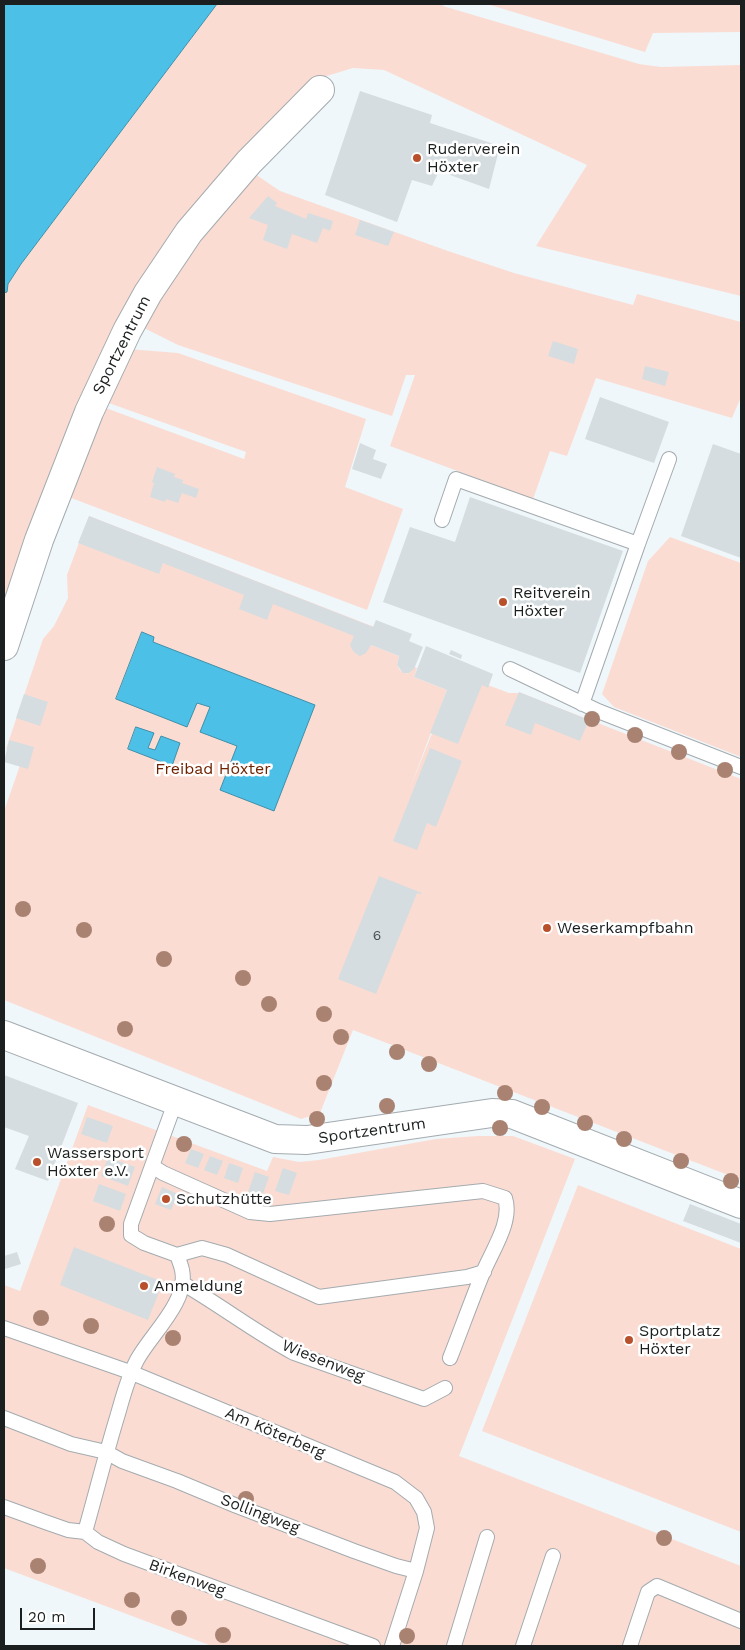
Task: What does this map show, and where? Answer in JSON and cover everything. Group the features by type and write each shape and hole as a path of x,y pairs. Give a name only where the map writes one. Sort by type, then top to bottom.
{"street":[{"name":"Sportzentrum","path":"4,646 39,540 89,412 127,331 148,293 189,232 249,162 320,90"},
{"name":"Sportzentrum","path":"4,1035 275,1139 308,1140 492,1113 512,1114 741,1204"}],"lane":[{"path":"582,704 668,459"},
{"path":"442,520 456,479 638,544"},
{"path":"510,669 598,712 741,767"},
{"path":"176,1100 131,1224 131,1235 144,1243 177,1255 202,1248 227,1255 319,1297 467,1278 484,1272"},
{"path":"152,1166 163,1174 250,1212 270,1214 483,1191 505,1198 507,1205 505,1221 494,1253 484,1272 450,1358"},
{"path":"85,1532 130,1372 176,1302 182,1283 183,1271 177,1255"},
{"name":"Wiesenweg","path":"182,1283 208,1297 275,1343 294,1353 424,1399 445,1388"},
{"name":"Am Köterberg","path":"4,1328 130,1372 395,1482 416,1498 424,1512 427,1528 416,1571"},
{"name":"Sollingweg","path":"4,1418 71,1444 106,1452 122,1461 354,1551 416,1571"},
{"name":"Birkenweg","path":"4,1507 53,1525 85,1532 98,1542 124,1554 373,1646"},
{"path":"454,1646 487,1537"},
{"path":"523,1646 553,1556"},
{"path":"392,1646 416,1571"},
{"path":"630,1646 648,1592 657,1586 741,1621"}],"green space":[{"path":"217,4 444,4 443,6 639,64 661,67 741,65 741,296 536,246 587,165 384,70 353,68 320,78 184,229 4,613 4,293 7,292 8,284 21,264"},
{"path":"487,4 741,4 741,32 653,33 645,52"},
{"path":"252,172 280,191 514,273 633,305 637,294 741,322 741,397 732,418 596,378 567,456 550,451 533,499 390,446 415,375 406,375 392,416 178,345 138,325 184,255"},
{"path":"128,349 178,353 366,419 345,487 403,509 367,610 66,496 103,407 244,459 246,452 106,402"},
{"name":"Freibad Höxter","path":"89,516 377,628 371,645 399,656 397,665 402,672 409,673 415,667 417,668 414,677 447,690 409,791 456,673 509,693 521,693 741,779 741,1180 353,1030 320,1113 301,1119 4,1000 4,811 24,754 6,749 43,639 54,626 68,598 67,575"},
{"path":"670,537 741,563 741,757 614,707 602,694 648,561"},
{"path":"88,1105 267,1171 273,1157 299,1162 319,1160 436,1139 478,1136 513,1136 575,1159 459,1456 741,1566 741,1646 212,1646 4,1568 4,1285 20,1291"},
{"name":"Sportplatz Höxter","path":"578,1185 741,1249 741,1532 482,1431"}],"water":[{"path":"4,4 217,4 21,264 8,284 7,292 4,293"},
{"path":"142,632 154,637 153,642 315,705 274,811 220,790 237,746 200,732 210,707 197,703 187,727 116,699"},
{"path":"136,727 154,733 148,748 155,750 161,736 180,743 172,766 128,749"}],"building":[{"name":"Ruderverein Höxter","path":"360,91 432,115 430,123 500,146 489,189 439,171 432,186 412,180 397,222 325,195"},
{"path":"268,196 277,203 275,206 306,219 308,213 333,221 330,231 323,228 317,243 292,234 287,249 263,240 268,225 249,218"},
{"path":"360,220 394,232 388,246 355,235"},
{"path":"553,341 578,349 574,364 548,356"},
{"path":"645,366 669,372 665,386 642,379"},
{"path":"600,397 669,422 654,463 585,439"},
{"path":"360,443 376,450 373,459 387,464 381,479 352,469"},
{"path":"713,444 741,454 741,558 681,536"},
{"path":"157,467 175,474 174,477 183,480 182,483 199,489 196,498 182,493 178,503 166,499 165,502 150,497"},
{"name":"Reitverein Höxter","path":"470,497 623,551 580,673 383,602 410,527 455,542"},
{"path":"89,516 373,627 376,620 412,634 409,641 423,647 414,669 409,673 403,673 397,665 399,656 371,645 366,653 360,656 353,651 350,645 354,636 273,604 267,620 239,609 244,595 163,563 159,574 78,543"},
{"path":"426,646 493,674 488,688 482,685 458,744 430,733 447,690 414,677"},
{"path":"451,650 462,655 461,659 449,654"},
{"path":"519,692 589,720 580,741 535,723 531,735 505,725"},
{"path":"24,694 48,702 40,726 16,718"},
{"path":"9,740 34,747 28,769 4,762"},
{"path":"430,748 462,761 436,827 427,823 417,850 393,841"},
{"path":"379,876 422,893 417,893 376,994 338,979"},
{"path":"4,1075 78,1103 48,1181 15,1169 29,1136 4,1127"},
{"path":"87,1117 113,1126 107,1143 81,1134"},
{"path":"191,1149 204,1154 198,1168 185,1163"},
{"path":"210,1156 223,1161 217,1175 204,1170"},
{"path":"108,1157 135,1167 128,1186 101,1176"},
{"path":"229,1163 243,1168 238,1183 224,1178"},
{"path":"283,1168 297,1173 289,1195 275,1191"},
{"path":"255,1172 269,1177 261,1199 247,1195"},
{"path":"99,1184 126,1194 120,1211 93,1201"},
{"name":"Schutzhütte","path":"162,1187 178,1194 171,1210 155,1204"},
{"path":"690,1204 741,1224 741,1243 683,1221"},
{"path":"74,1247 163,1282 148,1320 60,1285"},
{"path":"17,1252 21,1264 5,1269 4,1256"}],"place":[{"name":"Ruderverein Höxter","path":"417,158"},
{"name":"Reitverein Höxter","path":"503,602"},
{"name":"Weserkampfbahn","path":"547,928"},
{"name":"Wassersport Höxter e.V.","path":"37,1162"},
{"name":"Schutzhütte","path":"166,1199"},
{"name":"Anmeldung","path":"144,1286"},
{"name":"Sportplatz Höxter","path":"629,1340"}]}
